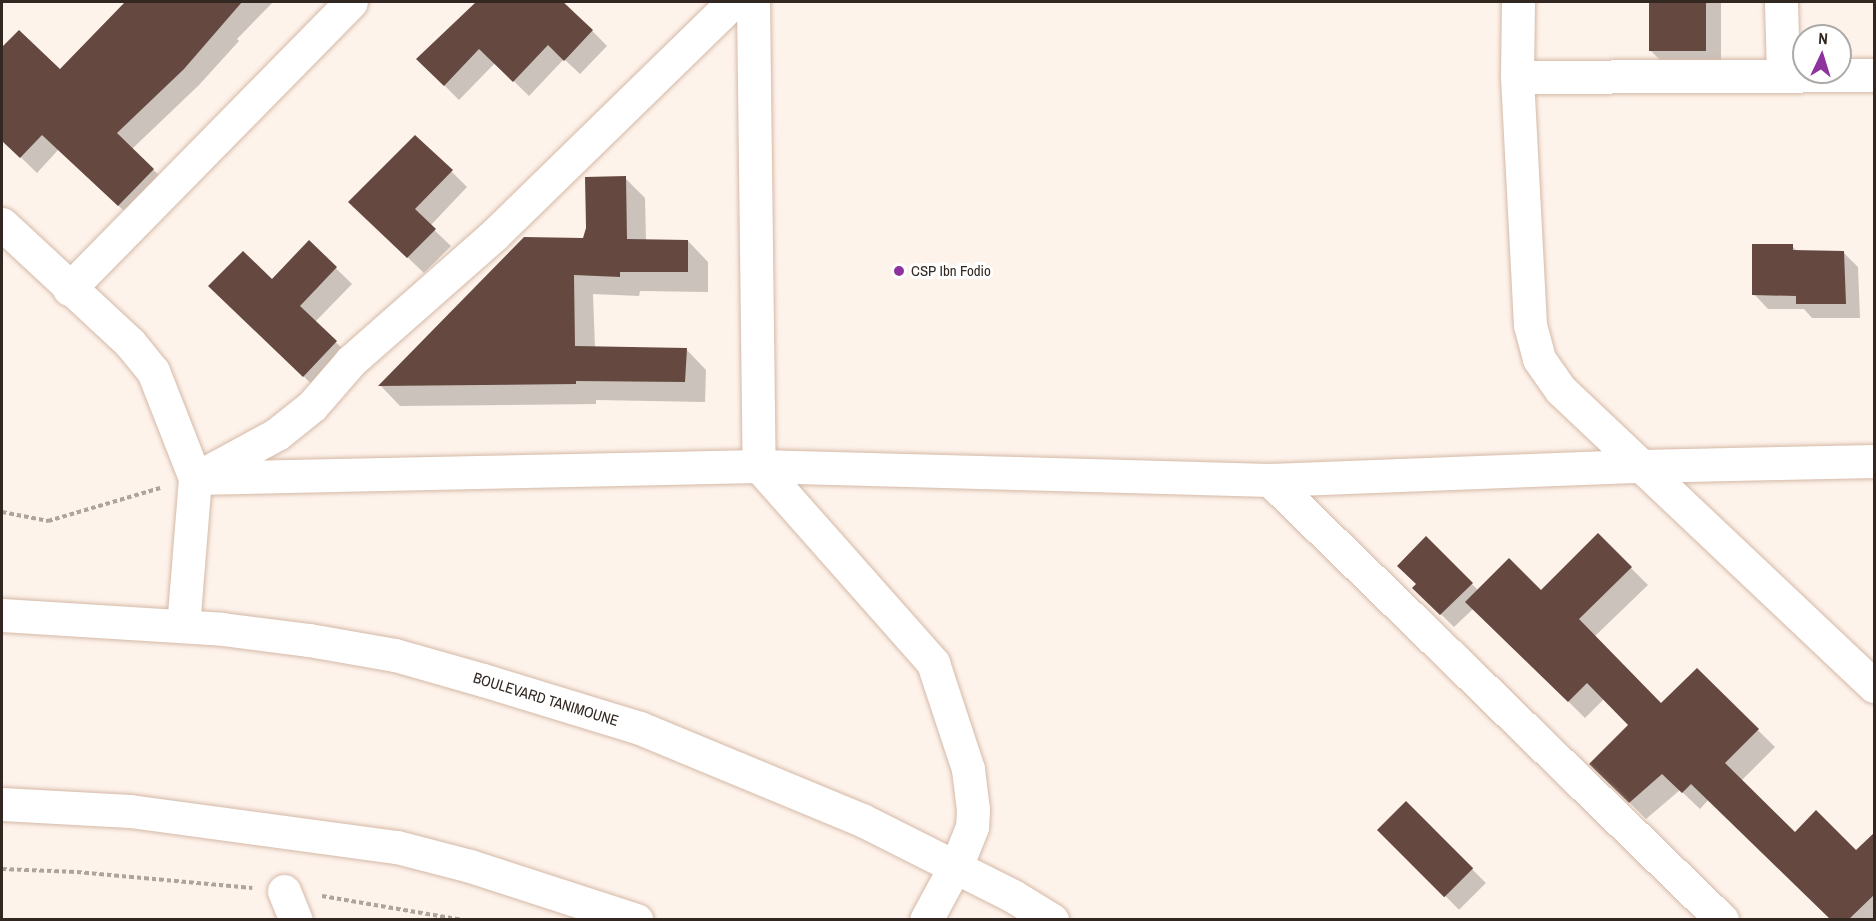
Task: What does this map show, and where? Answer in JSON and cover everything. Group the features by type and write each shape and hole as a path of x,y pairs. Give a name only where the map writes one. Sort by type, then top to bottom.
{"street":[{"path":"69,289 351,2"},
{"path":"195,478 277,434 312,406 351,361 494,235 734,2"},
{"path":"753,2 759,466 933,663 968,769 973,794 972,827 954,868 926,920"},
{"path":"1518,2 1517,76 1530,325 1539,359 1561,390 1875,686"},
{"path":"1781,2 1783,75"},
{"path":"1517,76 1875,75"},
{"path":"2,224 69,289 130,343 153,371 195,478 183,626"},
{"path":"195,478 759,466 1270,480 1641,466 1875,461"},
{"path":"1270,480 1722,920"},
{"name":"BOULEVARD TANIMOUNE","path":"2,615 183,626 309,640 395,656 640,728 862,820 1013,896 1052,920"},
{"path":"2,804 130,811 397,847 470,866 636,920"}],"path":[{"path":"2,512 48,521 195,478"},
{"path":"2,869 78,872 290,905 463,920"}],"building":[{"path":"125,2 242,2 184,69 117,133 154,169 118,206 42,135 20,158 2,141 2,47 19,30 60,69"},
{"path":"476,2 563,2 593,30 564,61 548,45 513,82 479,49 444,86 416,59"},
{"path":"1649,2 1706,2 1706,51 1649,51"},
{"path":"415,135 453,170 415,209 436,229 407,258 348,202"},
{"path":"626,176 627,239 688,240 688,272 620,272 620,277 574,275 575,346 687,348 685,382 576,381 576,384 378,386 524,237 583,238 586,228 585,177"},
{"path":"309,240 337,267 300,306 337,341 303,377 208,286 243,251 272,279"},
{"path":"1752,244 1793,244 1793,250 1844,251 1846,304 1796,304 1796,296 1752,295"},
{"path":"1598,533 1632,567 1579,619 1661,703 1697,668 1759,729 1725,763 1795,832 1816,810 1856,850 1875,832 1875,894 1848,920 1831,920 1691,784 1682,793 1662,774 1629,803 1589,764 1628,725 1587,683 1568,702 1465,602 1509,558 1541,590"},
{"path":"1426,536 1473,583 1440,615 1412,588 1416,584 1397,566"},
{"path":"1406,801 1473,868 1444,897 1377,830"}],"place":[{"name":"CSP Ibn Fodio","path":"899,271"}]}
